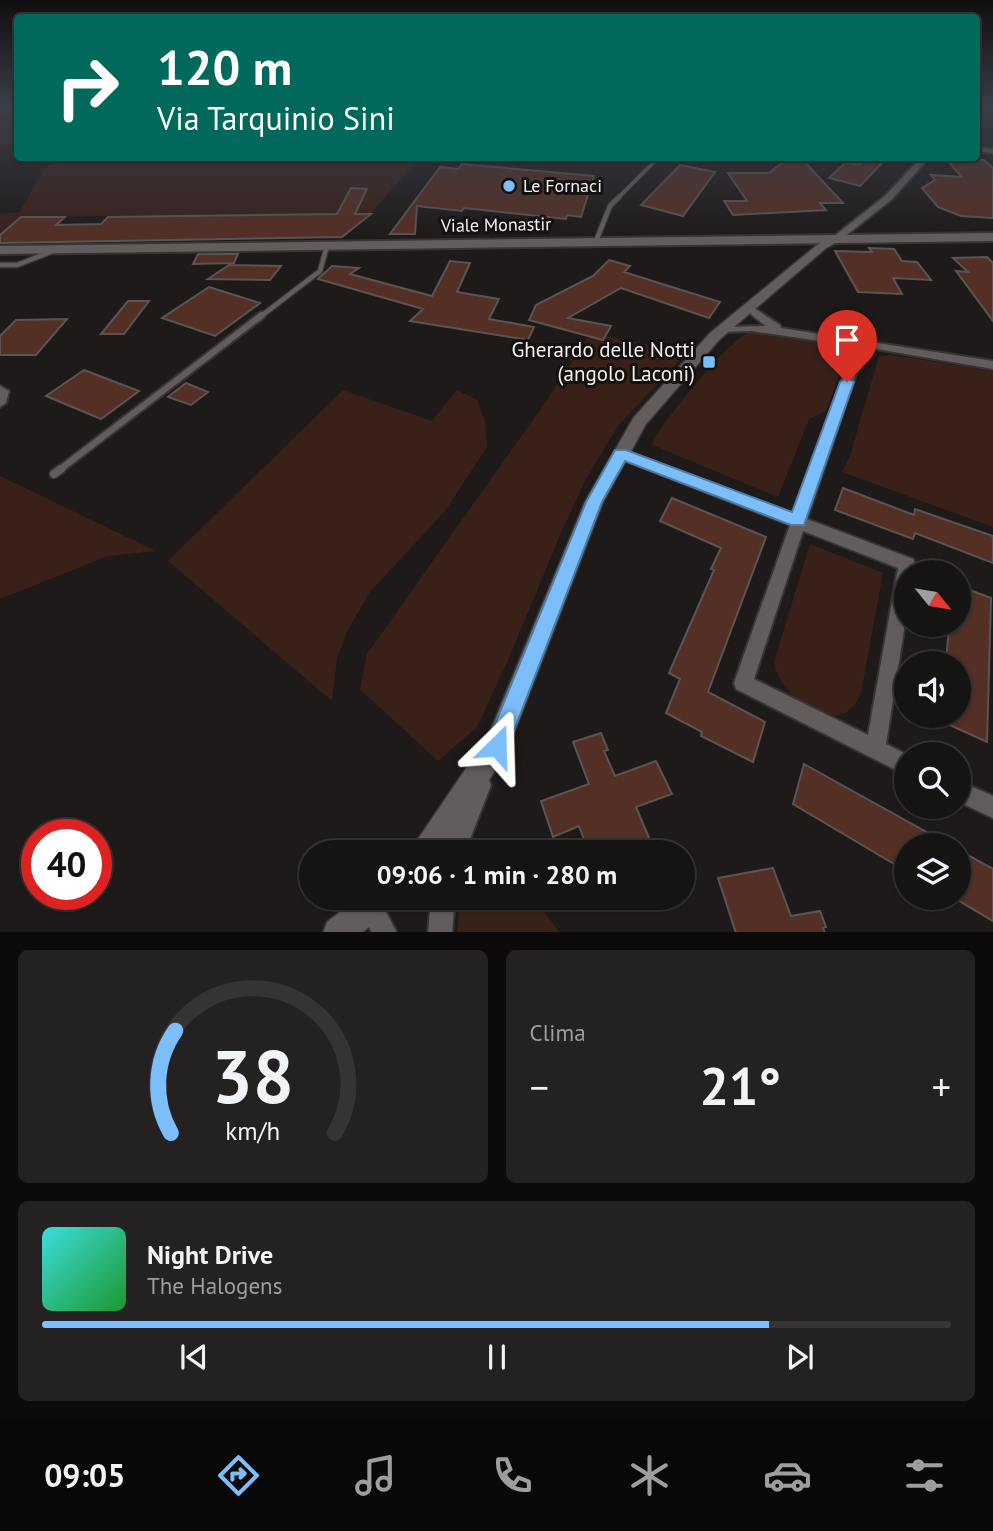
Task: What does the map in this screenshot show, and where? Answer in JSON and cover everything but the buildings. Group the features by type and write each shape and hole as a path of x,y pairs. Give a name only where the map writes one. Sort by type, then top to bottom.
{"main road":[{"name":"Viale Monastir","path":"0,250 596,240 993,237"}],"street":[{"path":"459,840 594,502 640,421 678,375 748,307 821,247 836,239 888,198 922,161"},
{"path":"748,307 764,321 791,332"},
{"path":"724,330 751,328 791,332 993,365"},
{"path":"860,344 743,683 894,759"},
{"path":"0,390 3,391 0,403"},
{"path":"621,454 906,564 875,749"},
{"path":"434,840 497,746"},
{"path":"971,797 993,807"},
{"path":"440,932 442,910"},
{"path":"358,918 383,932"}],"lane":[{"path":"596,240 610,206 655,161"},
{"path":"54,474 320,271 327,246"},
{"path":"0,265 17,265 57,249"}],"shaded area":[{"path":"52,161 417,161 371,213 21,217 0,235 0,214 20,212 43,171"},
{"path":"750,332 849,347 826,411 809,419 778,497 652,445 697,382 728,349"},
{"path":"589,336 603,340 606,336 664,348 680,346 690,349 618,426 586,479 477,727 438,761 360,689 367,654 547,400"},
{"path":"892,355 993,371 993,527 842,472 850,456 879,356"},
{"path":"343,390 432,421 457,390 477,400 485,421 487,447 445,511 369,593 348,630 337,658 332,701 168,561"},
{"path":"0,476 156,551 108,556 0,599"},
{"path":"810,544 883,573 861,693 852,708 840,715 813,711 799,702 779,677 774,662"},
{"path":"459,910 543,910 559,932 457,932"}],"place":[{"name":"Le Fornaci","path":"509,186"},
{"name":"Gherardo delle Notti (angolo Laconi)","path":"709,362"}],"route":[{"path":"497,746 594,502 621,454 797,521 847,382"}]}
